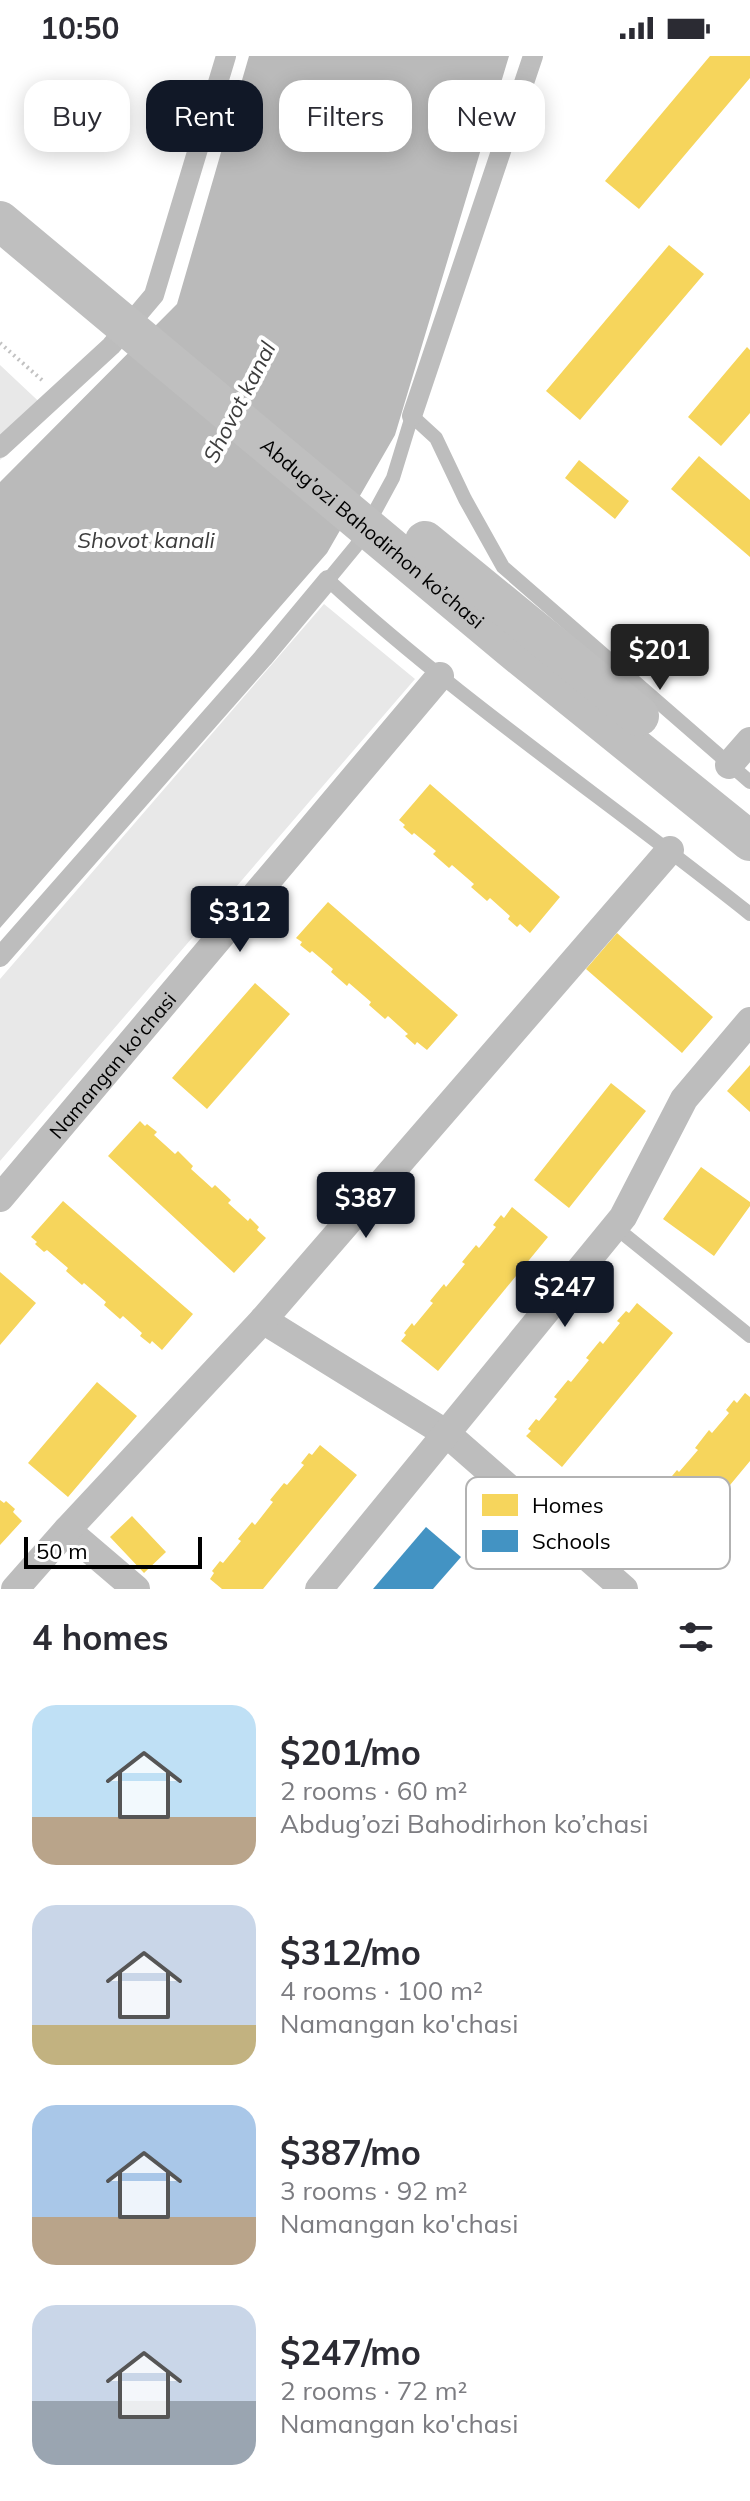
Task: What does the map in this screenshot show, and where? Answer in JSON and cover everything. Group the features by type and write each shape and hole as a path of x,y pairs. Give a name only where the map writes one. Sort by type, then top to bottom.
{"main road":[{"name":"Abdug’ozi Bahodirhon ko’chasi","path":"0,189 74,269"},
{"name":"Abdug’ozi Bahodirhon ko’chasi","path":"0,221 74,269 520,637 750,841"},
{"name":"Abdug’ozi Bahodirhon ko’chasi","path":"520,637 750,807"}],"street":[{"path":"0,448 111,346 154,295 226,56"},
{"path":"412,416 533,56"},
{"path":"0,957 328,580"},
{"name":"Namangan ko'chasi","path":"0,1198 440,676"},
{"path":"740,774 750,741"},
{"path":"15,1589 263,1320 670,850"},
{"path":"319,1589 623,1217 684,1099 750,1021"},
{"path":"263,1320 447,1434 496,1477"},
{"path":"67,1530 136,1589"},
{"path":"601,1569 624,1589"}],"lane":[{"path":"740,774 503,567 436,438 412,416 393,478 356,546 328,580 440,676 750,914"},
{"path":"615,1227 750,1336"}],"path":[{"path":"0,343 58,395"}],"shaded area":[{"path":"0,365 50,412 0,460"},
{"path":"324,604 415,679 0,1161 0,979"}],"water":[{"name":"Shovot kanali","path":"249,56 509,56 502,80 428,80 428,152 480,152 395,435 327,553 0,928 0,482 177,304 221,152 263,152 263,80 242,80"}],"building: Homes":[{"path":"710,56 750,56 750,78 639,209 605,181"},
{"path":"669,245 704,274 580,420 546,391"},
{"path":"747,347 750,350 750,413 721,446 688,417"},
{"path":"699,456 750,500 750,557 671,489"},
{"path":"579,460 629,501 615,519 565,478"},
{"path":"430,784 560,897 530,933 520,924 517,927 490,898 487,901 471,887 474,884 452,865 449,868 433,854 436,851 403,827 405,825 399,820"},
{"path":"328,902 458,1015 427,1050 417,1042 415,1045 388,1016 385,1019 369,1005 371,1002 349,983 347,986 312,951 310,953 300,945 302,942 296,938"},
{"path":"617,933 713,1017 682,1053 586,969"},
{"path":"255,983 290,1014 207,1109 172,1078"},
{"path":"750,1065 750,1112 727,1091"},
{"path":"611,1083 646,1111 569,1208 534,1180"},
{"path":"140,1121 157,1132 154,1135 175,1154 178,1151 193,1166 191,1169 212,1188 215,1185 231,1200 228,1203 248,1221 250,1218 266,1238 234,1273 108,1156"},
{"path":"701,1167 750,1202 714,1256 663,1219"},
{"path":"63,1201 193,1314 162,1350 140,1336 142,1333 123,1316 120,1319 104,1305 106,1302 66,1271 68,1268 35,1244 37,1242 31,1237"},
{"path":"512,1207 548,1237 438,1371 401,1341 406,1335 404,1333 412,1323 414,1326 433,1303 430,1301 465,1264 462,1262 476,1245 479,1248 496,1227 493,1225 501,1215 504,1218"},
{"path":"0,1272 36,1303 0,1345"},
{"path":"637,1303 673,1333 562,1467 526,1436 531,1431 528,1429 536,1419 539,1421 557,1399 554,1397 589,1360 586,1358 600,1341 603,1344 620,1323 617,1321"},
{"path":"97,1382 137,1416 68,1497 28,1463"},
{"path":"745,1393 750,1397 750,1461 730,1485 730,1477 671,1477 698,1450 695,1448 709,1430 712,1433 729,1413 726,1410 734,1400 737,1403"},
{"path":"320,1445 357,1475 263,1589 222,1589 210,1579 214,1573 212,1571 241,1541 238,1539 252,1522 255,1525 273,1502 270,1500 304,1465 301,1463 309,1453 312,1455"},
{"path":"0,1500 15,1509 13,1512 22,1521 0,1545"},
{"path":"132,1516 166,1552 144,1573 110,1537"}],"building: Schools":[{"path":"426,1527 461,1557 433,1589 373,1589"}],"water label":[{"name":"Shovot kanal","path":"239,402"}]}
